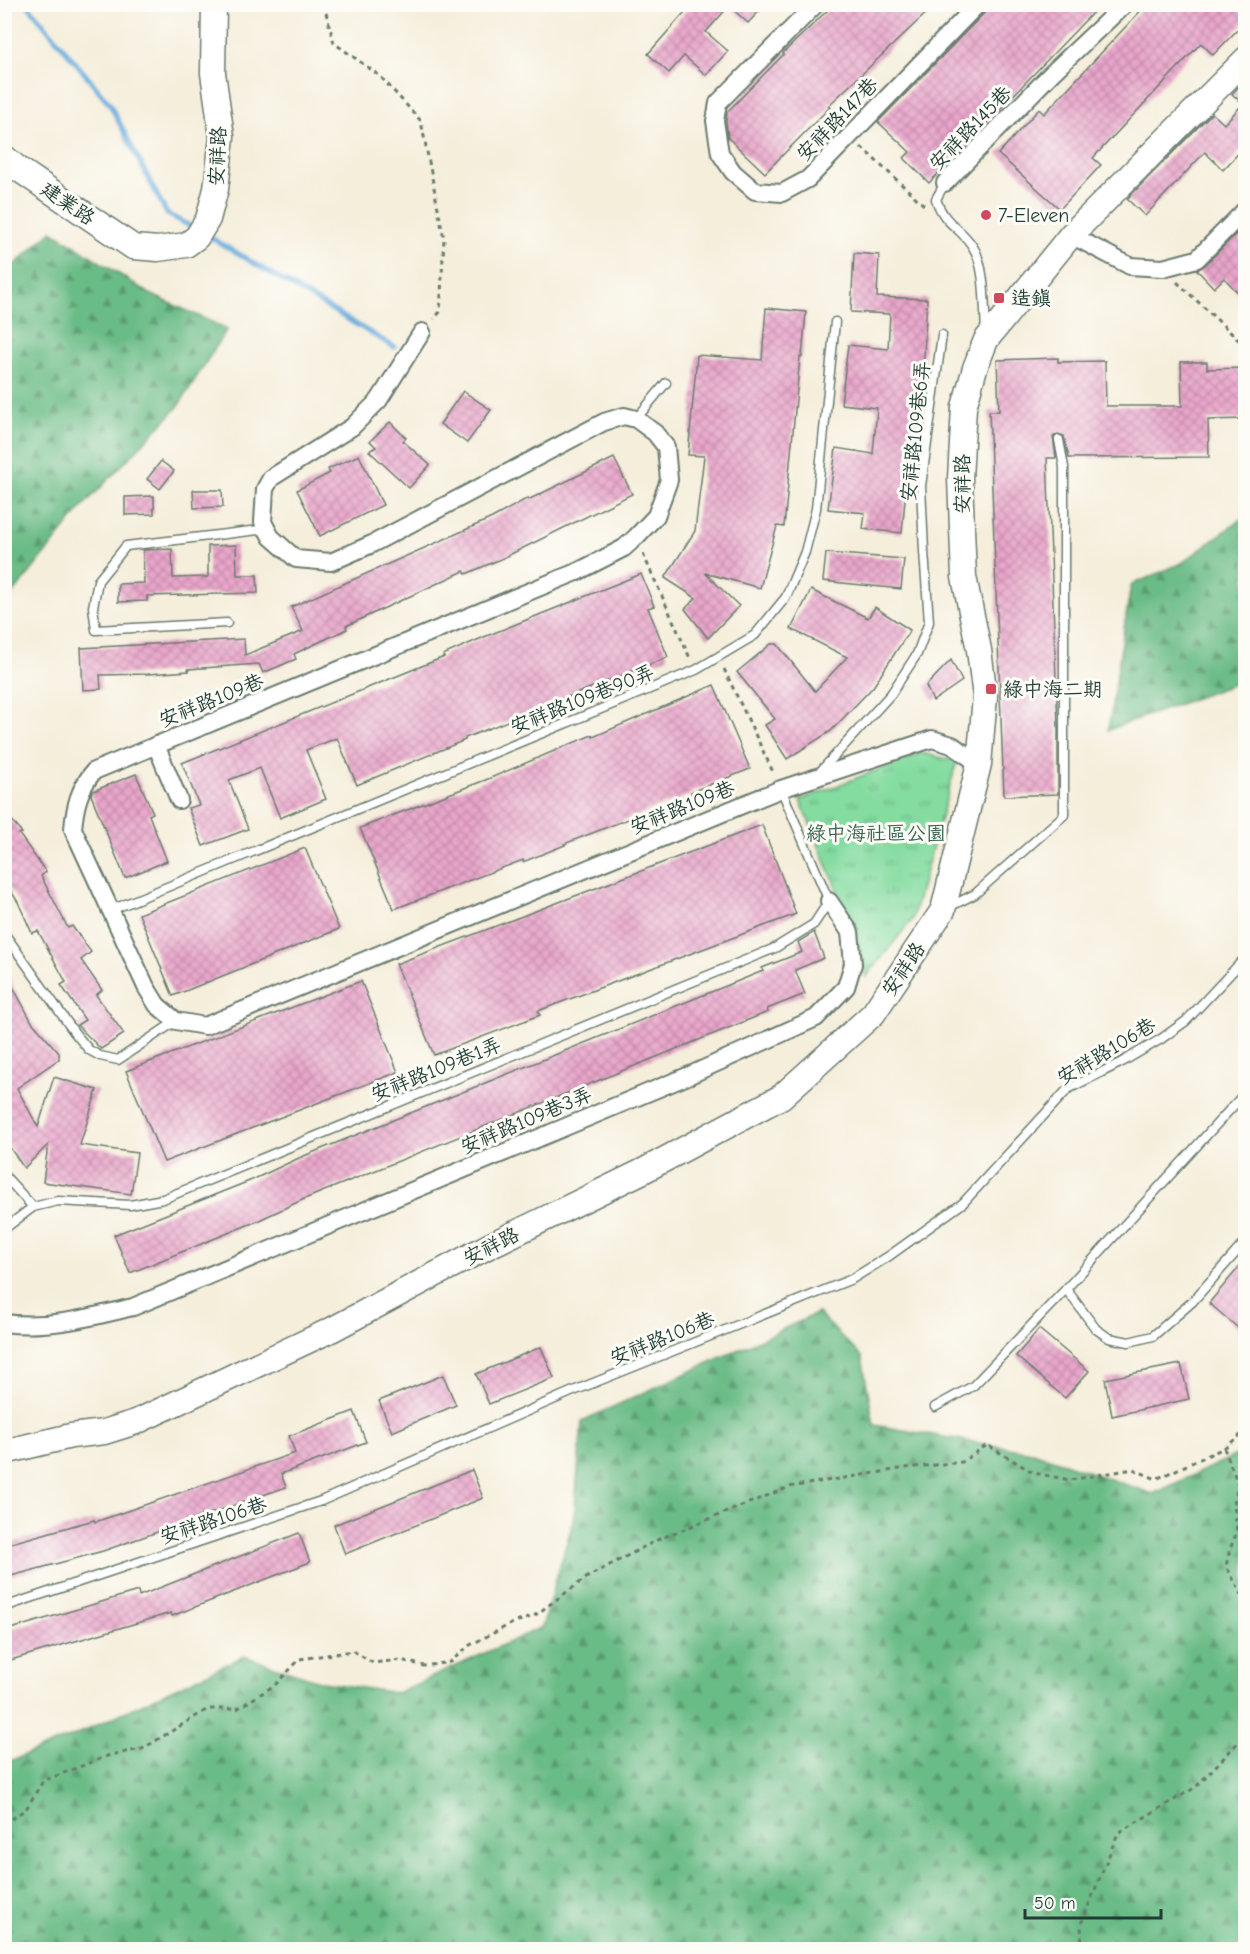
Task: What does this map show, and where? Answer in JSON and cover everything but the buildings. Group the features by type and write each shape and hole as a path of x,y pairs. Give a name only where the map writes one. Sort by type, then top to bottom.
{"street":[{"name":"安祥路","path":"133,247 158,249 186,245 197,237 208,219 216,189 222,137 213,73 214,4"},
{"name":"安祥路147巷","path":"816,4 718,103 715,122 720,153 733,172 755,191 782,193 808,179 978,4"},
{"name":"安祥路145巷","path":"945,183 1052,73 1125,4"},
{"name":"安祥路","path":"4,1452 71,1436 104,1432 136,1422 333,1329 489,1246 644,1172 782,1097 873,1014 943,910 979,765 985,697 979,650 964,578 960,479 964,407 975,368 986,340 1071,235 1245,59"},
{"name":"建業路","path":"4,156 17,168 133,247"},
{"path":"1071,235 1130,266 1163,268 1197,259 1245,209"},
{"path":"422,332 379,400 352,427 272,478 265,489 263,522 271,537 296,559 331,562 372,544 604,422 624,416 636,419"},
{"name":"安祥路109巷","path":"636,419 655,433 666,447 669,480 656,516 624,548 579,571 94,771 83,784 73,829 146,987 157,1005 176,1021 205,1026 781,789 932,739 952,745 979,765"},
{"path":"156,745 179,800"},
{"name":"安祥路109巷3弄","path":"4,1323 18,1325 78,1321 133,1307 690,1075 816,1018 846,987 853,964 850,932 829,901"}],"lane":[{"name":"安祥路145巷","path":"938,206 936,199 945,183"},
{"path":"938,206 940,212 973,246 980,263 986,340"},
{"name":"安祥路109巷90弄","path":"111,910 696,670 755,635 786,597 805,552 816,509 835,321"},
{"name":"安祥路109巷6弄","path":"815,778 891,694 916,654 929,622 921,486 942,335"},
{"path":"636,419 666,382"},
{"path":"943,910 975,894 1064,815 1064,467 1059,440"},
{"path":"227,623 96,630 93,607 98,581 126,546 267,529"},
{"name":"安祥路109巷3弄","path":"781,789 829,901"},
{"name":"安祥路109巷1弄","path":"4,1229 33,1207 58,1202 130,1205 163,1199 775,948 814,924 829,901"},
{"path":"4,933 74,1032 89,1050 99,1056 118,1060 176,1021"},
{"name":"安祥路106巷","path":"4,1607 321,1501 571,1392 852,1279 890,1256 963,1203 1068,1089 1122,1062 1186,1021 1245,957"},
{"path":"935,1407 973,1386 1066,1289 1245,1092"},
{"path":"4,1175 33,1207"},
{"path":"1066,1289 1096,1329 1109,1338 1128,1342 1153,1336 1192,1302 1245,1241"}],"path":[{"path":"326,4 325,9 334,43 380,76 421,121 444,239 440,312 422,332"},
{"path":"849,136 924,206 938,206"},
{"path":"1163,268 1245,347"},
{"path":"636,537 696,670"},
{"path":"719,657 781,789"},
{"path":"4,1824 26,1809 43,1781 110,1755 142,1749 208,1708 237,1709 275,1685 300,1659 353,1651 373,1663 401,1660 424,1666 450,1662 470,1646 513,1623 534,1616 589,1576 657,1540 789,1487 906,1468 962,1462 987,1445 1034,1473 1070,1480 1133,1469 1156,1479 1224,1448 1245,1431"},
{"path":"1224,1448 1238,1484 1234,1504 1237,1532 1226,1566 1241,1593 1245,1595"},
{"path":"1082,1950 1081,1924 1118,1833 1196,1787 1245,1734"}],"green space":[{"path":"52,231 150,294 227,329 177,408 83,506 5,604 5,273"},
{"path":"1245,516 1245,680 1108,730 1131,585 1182,563"},
{"name":"綠中海社區公園","path":"921,753 957,761 912,920 866,977 855,933 800,800"},
{"path":"818,1313 862,1357 874,1425 1032,1452 1153,1494 1245,1451 1245,1949 5,1949 5,1763 80,1733 244,1656 322,1682 397,1693 542,1627 574,1518 582,1421"}],"waterway":[{"path":"27,4 109,103 167,214 194,228"},
{"path":"205,234 394,347"}],"place":[{"name":"7-Eleven","path":"986,215"},
{"name":"造鎮","path":"999,298"},
{"name":"綠中海二期","path":"991,689"}]}
